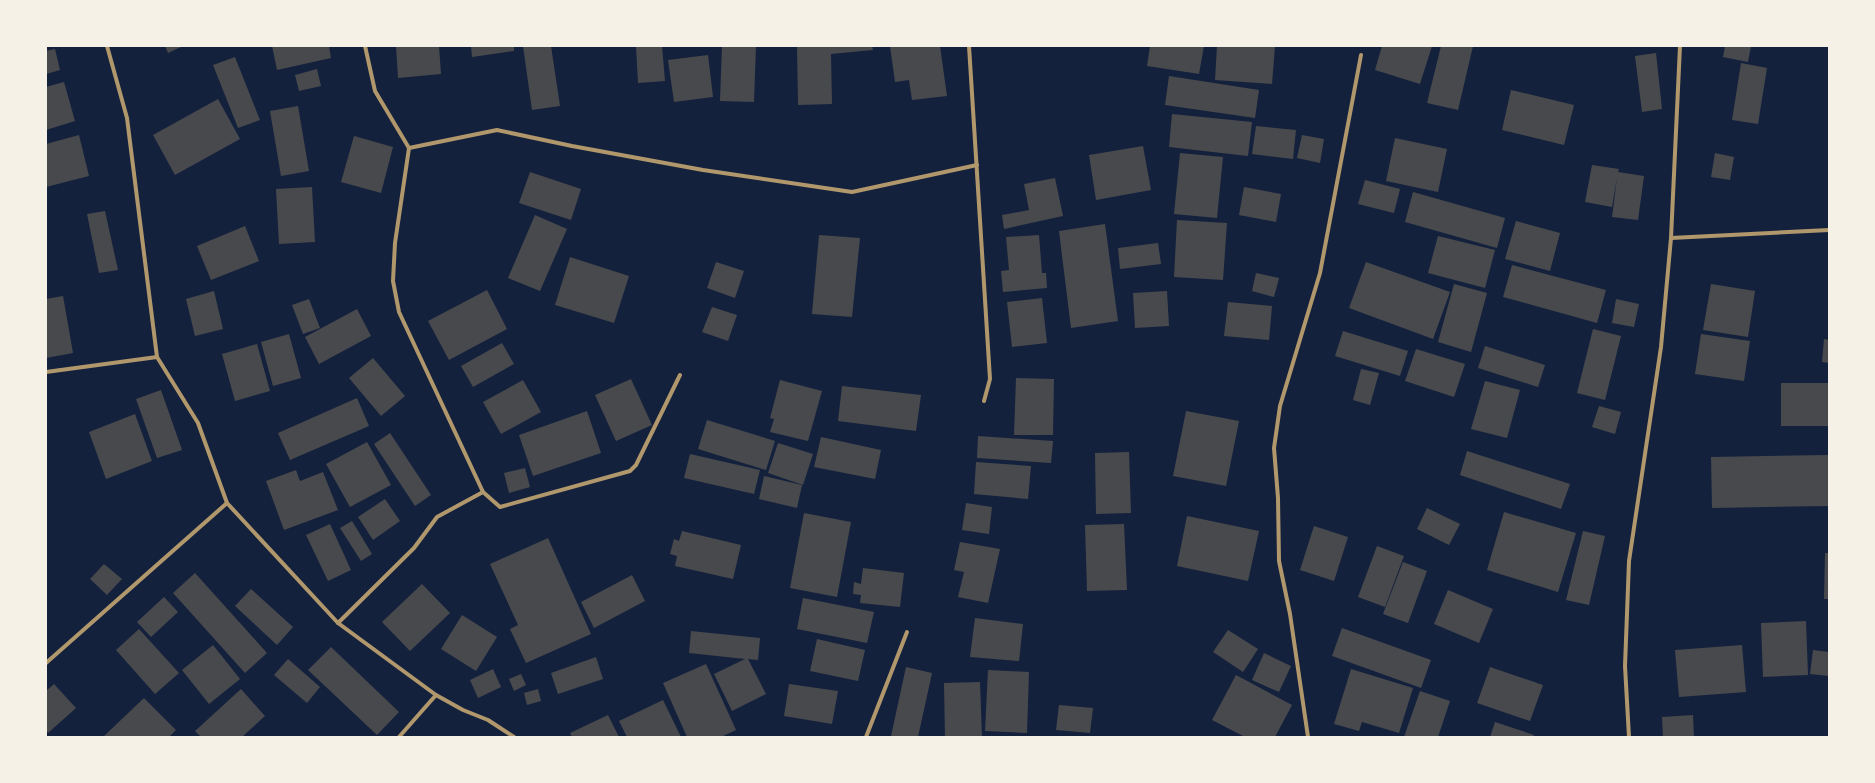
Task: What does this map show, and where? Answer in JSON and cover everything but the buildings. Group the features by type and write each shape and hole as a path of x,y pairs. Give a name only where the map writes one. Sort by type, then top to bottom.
{"street":[{"path":"107,46 127,118 157,357 198,423 227,503 338,623 436,695 463,710 488,720 514,737"},
{"path":"364,46 375,91 409,148 395,243 393,281 399,312 483,492 500,507 630,471 636,465 680,375"},
{"path":"969,46 990,379 984,402"},
{"path":"1629,737 1625,666 1629,561 1660,347 1671,238 1680,46"},
{"path":"1308,737 1290,614 1279,561 1278,498 1274,448 1280,406 1320,273 1361,55"},
{"path":"409,148 497,130 572,146 703,170 852,192 976,165"},
{"path":"1671,238 1829,230"},
{"path":"46,372 157,357"},
{"path":"338,623 414,548 437,517 483,492"},
{"path":"46,663 227,503"},
{"path":"866,737 907,632"},
{"path":"399,737 436,695"}]}
